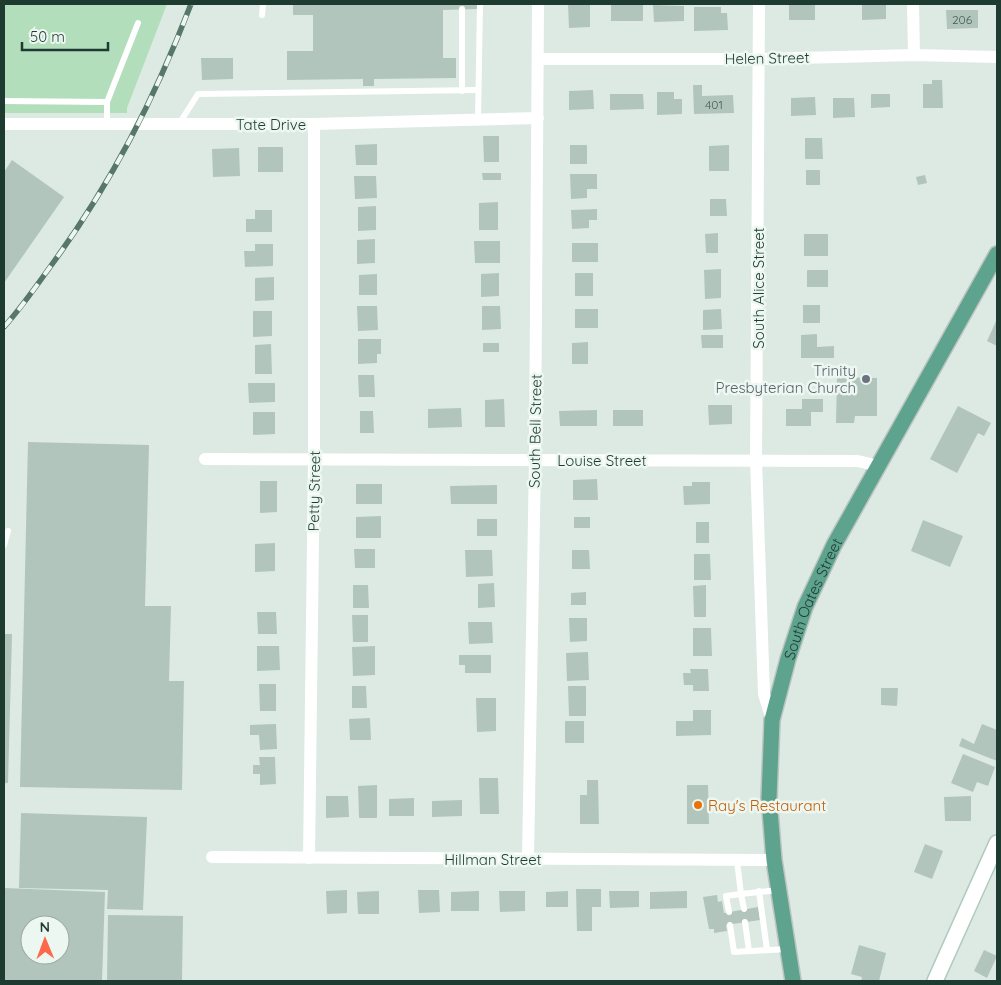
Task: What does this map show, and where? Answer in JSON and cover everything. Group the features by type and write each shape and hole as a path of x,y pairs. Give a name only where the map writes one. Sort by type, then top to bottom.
{"main road":[{"name":"South Oates Street","path":"793,981 774,860 769,798 772,720 795,632 834,545 997,254"}],"street":[{"name":"South Bell Street","path":"528,859 535,460 538,4"},
{"name":"South Alice Street","path":"759,4 756,460 764,694 772,720"},
{"path":"913,4 914,55"},
{"name":"Helen Street","path":"538,59 759,59 914,55 997,57"},
{"name":"Tate Drive","path":"4,124 314,124 538,118"},
{"name":"Petty Street","path":"310,858 314,460 314,124"},
{"name":"Louise Street","path":"205,459 858,461 878,466"},
{"path":"935,981 997,843"},
{"name":"Hillman Street","path":"212,858 774,860"}],"lane":[{"path":"262,15 263,4"},
{"path":"478,120 480,4"},
{"path":"462,9 462,91"},
{"path":"107,125 107,102 138,22"},
{"path":"179,125 198,94 478,90"},
{"path":"4,101 107,102"},
{"path":"4,545 8,531"},
{"path":"737,861 744,909"},
{"path":"729,912 726,896 779,890"},
{"path":"759,891 767,950"},
{"path":"745,922 749,951"},
{"path":"730,925 734,952 789,949"}],"green space":[{"path":"4,4 167,4 127,108 127,113 4,113"}],"building":[{"path":"293,4 477,4 477,9 443,10 443,58 456,58 456,78 374,79 374,86 363,86 363,79 287,80 287,51 313,51 313,15 293,15"},
{"path":"568,4 590,4 590,27 569,28"},
{"path":"611,4 643,4 643,21 611,21"},
{"path":"789,4 815,4 815,20 789,20"},
{"path":"862,4 886,4 886,19 862,20"},
{"path":"653,5 684,6 684,21 654,22"},
{"path":"694,7 721,7 721,13 727,13 728,30 694,31"},
{"path":"946,10 978,10 978,28 947,29"},
{"path":"201,58 233,58 233,79 202,80"},
{"path":"932,80 942,80 943,108 923,108 923,84 932,84"},
{"path":"693,85 702,85 702,96 733,95 734,113 694,114"},
{"path":"593,90 594,109 569,110 569,91"},
{"path":"657,92 674,92 674,99 682,99 682,114 657,115"},
{"path":"610,94 643,94 644,109 610,110"},
{"path":"871,94 890,94 890,107 871,108"},
{"path":"815,97 816,115 791,116 791,98"},
{"path":"833,98 854,98 855,117 833,118"},
{"path":"483,136 499,136 499,162 484,162"},
{"path":"805,138 822,138 823,159 805,159"},
{"path":"377,144 377,165 356,165 355,145"},
{"path":"570,145 587,145 587,164 570,164"},
{"path":"729,145 729,171 709,171 709,146"},
{"path":"258,147 283,147 283,172 258,172"},
{"path":"239,148 240,176 213,177 212,149"},
{"path":"12,160 64,197 4,283 4,172"},
{"path":"806,170 820,170 820,185 806,185"},
{"path":"482,173 501,173 501,180 483,180"},
{"path":"570,174 597,174 597,189 587,189 587,198 571,199"},
{"path":"925,175 927,183 918,185 916,177"},
{"path":"354,176 376,176 377,198 355,199"},
{"path":"710,199 726,199 727,216 710,216"},
{"path":"498,202 498,230 479,230 479,203"},
{"path":"376,206 376,230 358,231 358,207"},
{"path":"597,209 597,220 589,220 589,228 572,229 571,210"},
{"path":"255,210 272,210 272,232 246,232 246,219 255,219"},
{"path":"718,233 718,253 706,253 705,234"},
{"path":"804,234 828,234 828,256 804,256"},
{"path":"375,239 375,263 357,264 357,240"},
{"path":"474,241 500,241 500,263 475,263"},
{"path":"572,243 598,243 598,262 572,262"},
{"path":"255,244 273,244 273,266 245,267 244,251 255,251"},
{"path":"721,269 721,298 705,299 704,270"},
{"path":"807,270 828,270 828,287 807,287"},
{"path":"499,273 499,296 481,297 481,274"},
{"path":"575,273 593,273 593,296 575,296"},
{"path":"377,274 377,295 359,295 359,275"},
{"path":"274,277 274,300 255,301 255,278"},
{"path":"803,305 820,305 820,323 803,323"},
{"path":"357,306 377,306 378,330 358,331"},
{"path":"482,306 500,306 501,329 482,330"},
{"path":"575,309 598,309 598,328 575,328"},
{"path":"721,309 722,329 703,330 703,310"},
{"path":"253,311 272,311 272,336 253,337"},
{"path":"997,319 997,346 987,341"},
{"path":"817,334 817,347 834,346 834,358 801,358 801,335"},
{"path":"701,335 723,335 723,348 702,348"},
{"path":"358,339 381,339 381,354 377,354 377,363 358,364"},
{"path":"588,342 588,364 572,364 572,343"},
{"path":"483,343 499,343 499,352 483,352"},
{"path":"271,344 272,374 255,374 255,345"},
{"path":"358,375 374,375 375,397 359,397"},
{"path":"837,377 877,378 877,416 855,416 854,423 836,423"},
{"path":"248,383 275,383 275,402 249,403"},
{"path":"504,399 505,427 485,427 485,400"},
{"path":"802,399 823,399 823,412 811,412 811,426 786,426 786,409 802,409"},
{"path":"708,405 732,405 732,424 709,425"},
{"path":"958,406 991,423 984,436 978,433 957,473 930,459"},
{"path":"461,408 462,427 428,428 428,409"},
{"path":"597,410 597,426 560,426 559,411"},
{"path":"613,410 643,410 643,426 613,426"},
{"path":"360,411 373,411 374,433 360,433"},
{"path":"253,412 275,412 275,434 253,435"},
{"path":"28,442 149,445 145,606 171,606 169,681 184,681 182,790 20,787"},
{"path":"597,479 598,500 573,500 573,480"},
{"path":"260,481 277,481 277,512 260,513"},
{"path":"692,482 710,482 710,504 684,505 683,486 692,486"},
{"path":"356,484 382,484 382,504 356,504"},
{"path":"497,485 497,504 451,504 450,486"},
{"path":"381,516 381,538 356,538 356,517"},
{"path":"574,517 590,517 590,528 574,528"},
{"path":"477,519 497,519 497,536 477,536"},
{"path":"923,520 963,536 950,567 911,551"},
{"path":"696,522 709,522 709,543 696,543"},
{"path":"275,543 275,571 255,572 255,544"},
{"path":"354,549 375,549 375,568 355,568"},
{"path":"465,550 492,550 493,576 466,577"},
{"path":"572,550 589,550 590,569 572,569"},
{"path":"694,554 710,554 711,580 694,580"},
{"path":"494,583 495,607 478,608 478,584"},
{"path":"353,585 368,585 369,608 353,608"},
{"path":"706,585 706,617 694,617 693,586"},
{"path":"586,592 586,605 571,605 571,593"},
{"path":"257,612 276,612 277,634 258,634"},
{"path":"352,615 368,615 368,642 353,642"},
{"path":"569,618 587,618 587,641 570,642"},
{"path":"468,622 492,622 493,643 469,644"},
{"path":"693,628 711,628 712,656 693,656"},
{"path":"4,634 12,634 8,783 4,783"},
{"path":"257,646 279,646 280,670 257,671"},
{"path":"375,646 375,675 353,676 352,647"},
{"path":"588,652 589,680 567,681 566,653"},
{"path":"459,655 491,655 491,673 465,673 465,665 459,665"},
{"path":"690,669 708,669 709,691 693,691 693,685 684,685 683,673 691,673"},
{"path":"259,684 276,684 276,711 260,711"},
{"path":"352,686 366,686 367,708 352,708"},
{"path":"568,686 586,686 586,716 569,716"},
{"path":"881,688 898,688 897,706 881,705"},
{"path":"476,698 496,698 496,731 477,732"},
{"path":"693,710 711,710 711,735 676,736 676,721 693,721"},
{"path":"370,718 371,740 350,740 349,719"},
{"path":"565,721 584,721 584,743 565,743"},
{"path":"276,724 277,749 260,750 259,735 250,735 250,725"},
{"path":"982,724 997,730 997,761 959,746 962,738 974,744"},
{"path":"963,754 995,767 988,786 977,782 973,792 951,783"},
{"path":"259,757 275,757 276,784 260,785 260,774 253,774 253,765 260,765"},
{"path":"479,778 498,778 499,814 480,814"},
{"path":"587,780 598,780 599,824 580,824 580,795 587,795"},
{"path":"377,785 377,818 359,818 358,786"},
{"name":"Ray's Restaurant","path":"687,785 708,785 709,824 687,824"},
{"path":"326,796 348,796 349,817 326,818"},
{"path":"971,796 971,821 945,821 944,797"},
{"path":"414,798 414,816 389,816 389,799"},
{"path":"462,800 462,816 432,817 432,801"},
{"path":"21,813 147,817 143,910 107,909 108,890 19,888"},
{"path":"925,844 943,851 932,879 914,872"},
{"path":"4,888 105,892 102,981 4,981"},
{"path":"576,889 601,889 601,907 592,907 592,931 577,931"},
{"path":"347,890 347,913 327,914 326,891"},
{"path":"418,890 439,890 440,912 419,913"},
{"path":"379,891 379,914 358,914 357,892"},
{"path":"479,891 479,911 451,911 451,892"},
{"path":"499,891 525,891 525,911 500,912"},
{"path":"568,891 568,907 546,907 546,892"},
{"path":"609,891 639,891 639,907 610,908"},
{"path":"687,891 687,908 650,909 650,892"},
{"path":"717,895 718,902 722,901 724,913 758,907 760,920 726,925 727,931 714,933 714,929 709,929 703,897"},
{"path":"108,915 183,916 182,981 107,981"},
{"path":"859,945 886,953 879,981 861,981 862,977 851,974"},
{"path":"984,950 997,956 987,978 974,971"}],"railway":[{"path":"4,327 28,298 72,236 112,173 162,74 191,4"}],"place":[{"name":"Trinity Presbyterian Church","path":"866,379"},
{"name":"Ray's Restaurant","path":"698,805"}]}
